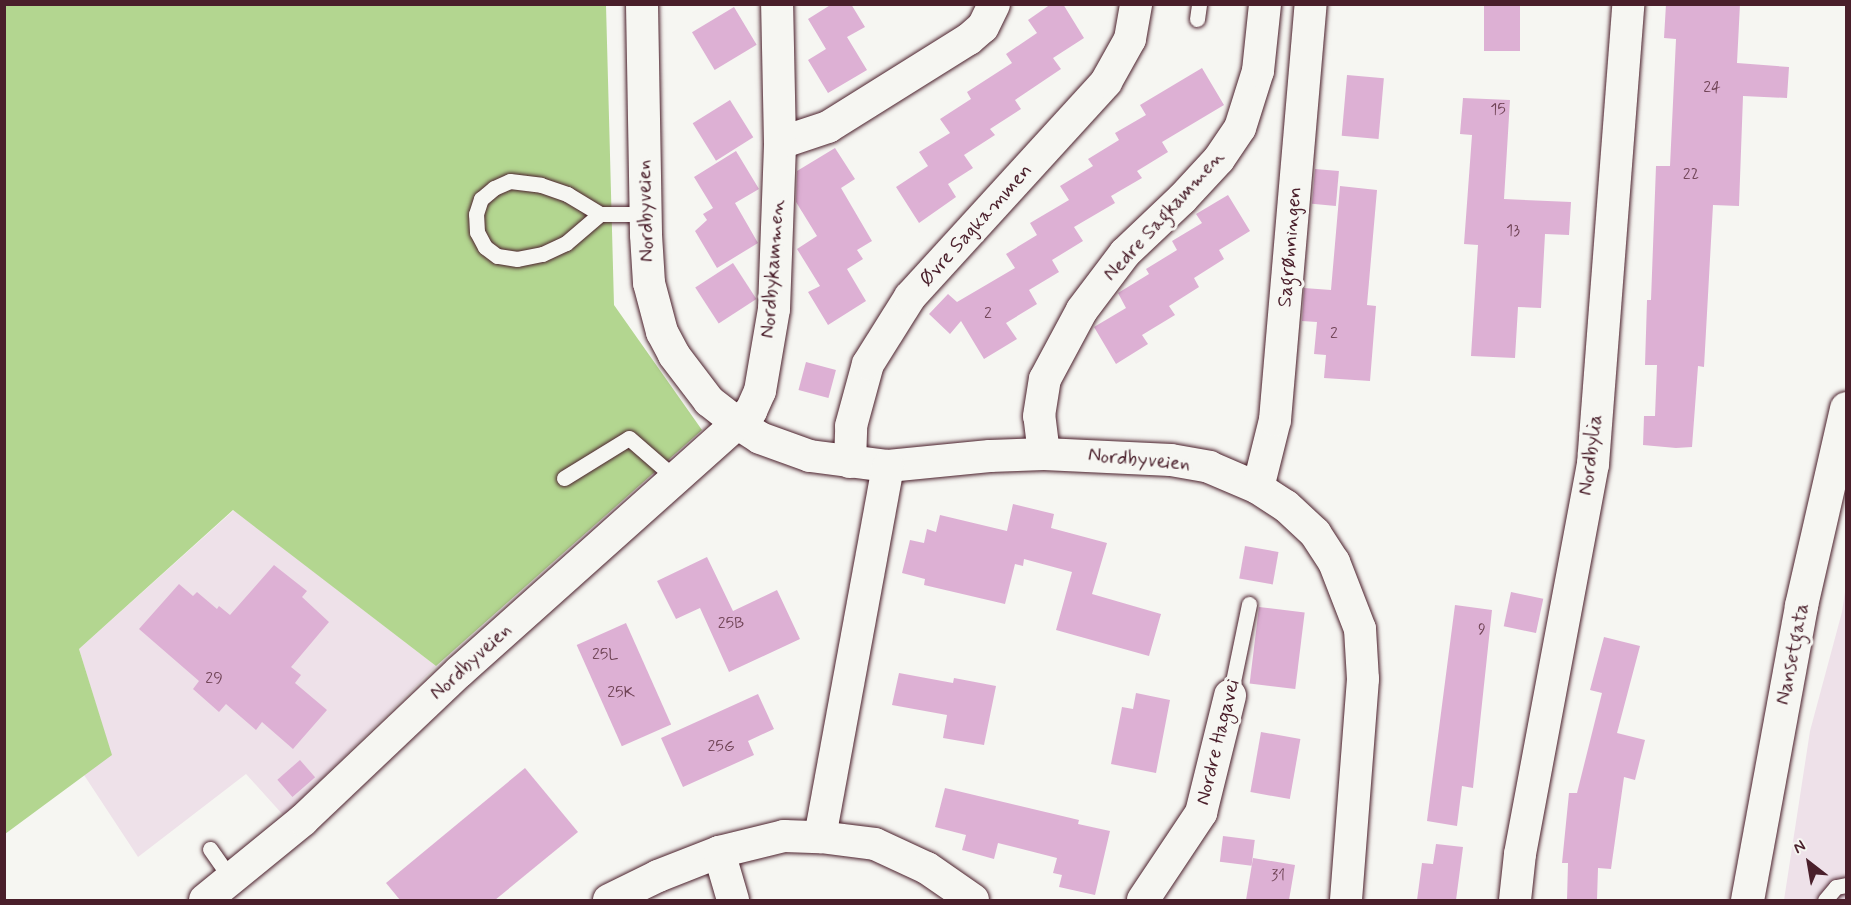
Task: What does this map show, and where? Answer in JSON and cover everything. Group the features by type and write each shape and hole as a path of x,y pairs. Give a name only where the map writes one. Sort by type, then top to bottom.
{"main road":[{"name":"Nansetgata","path":"1747,900 1801,605 1846,408"}],"street":[{"name":"Nordbyveien","path":"642,4 645,214 649,283 663,332 674,355 709,401 760,438 800,453 850,462 888,466 990,456 1044,454 1171,460 1209,467 1258,488 1286,506 1315,533 1334,562 1359,630 1364,679 1346,900"},
{"name":"Nordbykammen","path":"737,423 751,411 760,391 774,309 780,143 777,4"},
{"path":"780,143 828,127 969,39 982,27 994,4"},
{"name":"Øvre Sagkammen","path":"850,462 851,426 868,364 910,297 1106,82 1130,39 1136,4"},
{"name":"Nedre Sagkammen","path":"1044,454 1039,416 1045,379 1082,310 1125,253 1197,183 1219,159 1240,128 1258,71 1265,4"},
{"name":"Sagrønningen","path":"1258,488 1275,420 1311,4"},
{"name":"Nordbylia","path":"1515,900 1520,854 1593,464 1628,4"},
{"name":"Nordbyveien","path":"205,900 303,820 459,672 737,423"},
{"path":"820,837 888,466"},
{"name":"Nordre Hagavei","path":"1143,900 1201,813 1230,696"},
{"path":"609,900 658,876 719,852 784,836 820,837 875,844 927,868 973,900"},
{"path":"719,852 733,900"}],"lane":[{"path":"600,214 566,243 542,254 517,259 497,256 485,247 477,232 476,214 482,199 494,188 510,181 541,185 567,194 600,214 645,214"},
{"path":"564,478 629,438 675,478"},
{"name":"Nordre Hagavei","path":"1230,696 1249,604"},
{"path":"210,849 231,879"},
{"path":"1826,900 1836,887 1846,885"}],"shaded area":[{"path":"234,510 436,666 284,816 246,774 138,857 84,775 111,754 79,649"},
{"path":"1846,585 1846,900 1784,900 1810,731 1842,612"}],"green space":[{"path":"5,5 606,5 614,305 702,430 436,666 233,510 79,649 112,755 5,834"}],"building":[{"path":"832,4 851,4 865,27 847,37 867,70 828,93 808,60 826,49 808,19"},
{"path":"1051,4 1063,4 1084,38 1053,58 1061,69 1015,100 1021,109 990,129 995,135 964,155 973,168 948,184 956,197 919,223 896,187 928,166 919,152 950,133 940,119 971,99 967,92 1012,63 1006,54 1037,33 1028,20"},
{"path":"1484,4 1520,4 1520,51 1484,51"},
{"path":"1666,4 1740,4 1737,63 1789,67 1787,98 1743,96 1739,206 1713,205 1704,367 1698,366 1692,447 1676,448 1643,445 1644,416 1655,416 1657,365 1645,365 1647,300 1651,300 1656,166 1670,166 1676,39 1664,38"},
{"path":"734,7 757,45 715,70 692,32"},
{"path":"1202,68 1224,105 1162,142 1168,152 1137,171 1142,178 1111,196 1115,203 1074,227 1083,241 1052,260 1059,272 1029,290 1037,304 1006,323 1017,339 984,359 961,321 950,334 929,314 948,294 957,302 1015,268 1006,254 1037,235 1030,223 1069,200 1060,186 1093,166 1088,159 1119,140 1115,133 1146,115 1140,105"},
{"path":"1347,75 1384,78 1379,139 1342,136"},
{"path":"1463,98 1510,100 1504,199 1571,202 1569,235 1545,234 1541,308 1518,307 1515,358 1471,356 1478,245 1464,244 1472,135 1460,134"},
{"path":"730,100 753,137 716,161 693,123"},
{"path":"835,148 855,179 841,188 872,241 857,250 863,259 847,269 866,301 828,325 808,292 820,286 797,249 817,236 796,202 797,171"},
{"path":"736,151 759,189 735,203 758,243 717,268 695,231 707,220 703,214 713,208 694,177"},
{"path":"1315,169 1339,171 1336,206 1312,204"},
{"path":"1340,186 1377,190 1367,305 1376,306 1370,381 1324,378 1326,355 1314,354 1317,322 1302,321 1304,288 1331,290"},
{"path":"1228,195 1250,231 1219,250 1224,259 1194,278 1199,287 1169,306 1175,315 1142,335 1148,344 1116,364 1094,327 1126,308 1118,293 1149,274 1146,269 1177,250 1172,241 1202,223 1196,214"},
{"path":"733,263 756,299 719,324 695,288"},
{"path":"806,362 836,370 828,398 798,390"},
{"path":"1013,504 1054,514 1051,528 1107,543 1092,594 1161,614 1149,656 1056,630 1072,572 1024,559 1023,566 1015,564 1005,604 924,585 925,579 902,573 910,540 924,543 927,529 936,532 940,515 1007,531"},
{"path":"1245,546 1278,552 1273,584 1239,578"},
{"path":"707,557 733,611 777,590 800,639 729,672 700,608 676,619 657,581"},
{"path":"274,565 307,591 302,597 329,622 291,667 301,675 295,683 327,710 293,749 262,722 256,730 226,704 219,712 193,689 199,681 139,629 179,584 193,596 197,592 217,609 219,606 230,615"},
{"path":"1511,592 1543,599 1536,633 1504,626"},
{"path":"1455,605 1492,610 1473,788 1462,786 1457,826 1427,821"},
{"path":"1259,607 1305,613 1295,689 1250,683"},
{"path":"626,623 671,724 622,746 577,645"},
{"path":"1604,637 1640,646 1617,733 1645,740 1635,780 1624,777 1611,869 1598,868 1597,900 1567,900 1568,863 1562,863 1569,793 1577,793 1602,693 1590,690"},
{"path":"899,673 953,683 954,678 996,686 984,745 943,738 947,715 892,705"},
{"path":"1136,693 1170,700 1156,773 1111,764 1122,707 1133,709"},
{"path":"758,694 774,729 748,741 754,755 683,787 661,738"},
{"path":"1261,732 1300,739 1290,799 1250,792"},
{"path":"300,760 315,777 292,797 277,780"},
{"path":"525,768 578,832 495,900 400,900 386,883"},
{"path":"945,788 1079,820 1078,824 1110,831 1095,895 1059,887 1062,875 1053,873 1057,858 998,843 994,859 962,850 966,835 935,827"},
{"path":"1223,836 1255,840 1252,866 1220,862"},
{"path":"1436,844 1463,847 1456,900 1417,900 1422,863 1433,864"},
{"path":"1253,858 1295,865 1289,900 1246,900"}]}
